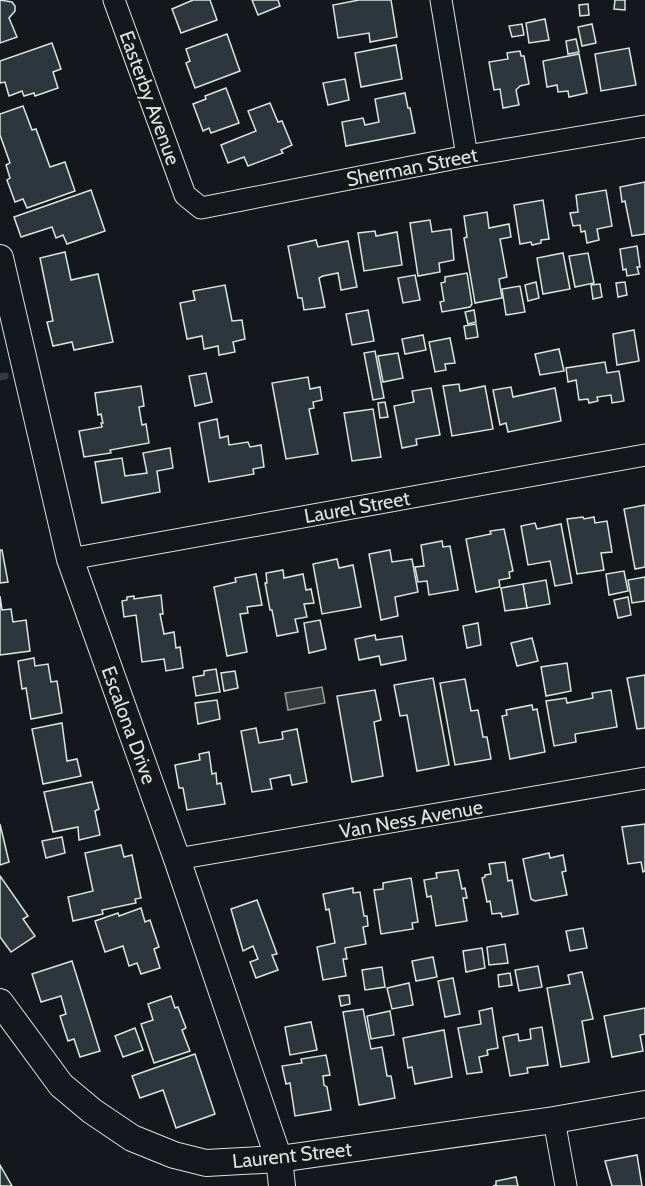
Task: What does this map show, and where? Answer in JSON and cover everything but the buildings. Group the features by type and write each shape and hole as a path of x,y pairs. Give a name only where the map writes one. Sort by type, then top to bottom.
{"street":[{"name":"Easterby Avenue","path":"114,0 185,195"},
{"path":"441,0 466,156"},
{"name":"Sherman Street","path":"185,195 201,208 466,156 645,126"},
{"name":"Escalona Drive","path":"0,258 70,559 177,860 279,1159 282,1186"},
{"name":"Laurel Street","path":"70,559 645,455"},
{"name":"Van Ness Avenue","path":"177,860 645,778"},
{"name":"Laurent Street","path":"0,1002 61,1085 92,1112 132,1138 174,1155 206,1163 279,1159 554,1120 645,1104"},
{"path":"554,1120 566,1186"}],"shaded area":[{"path":"322,687 325,703 288,710 285,693"}],"waterway":[{"path":"0,377 5,376"}]}
